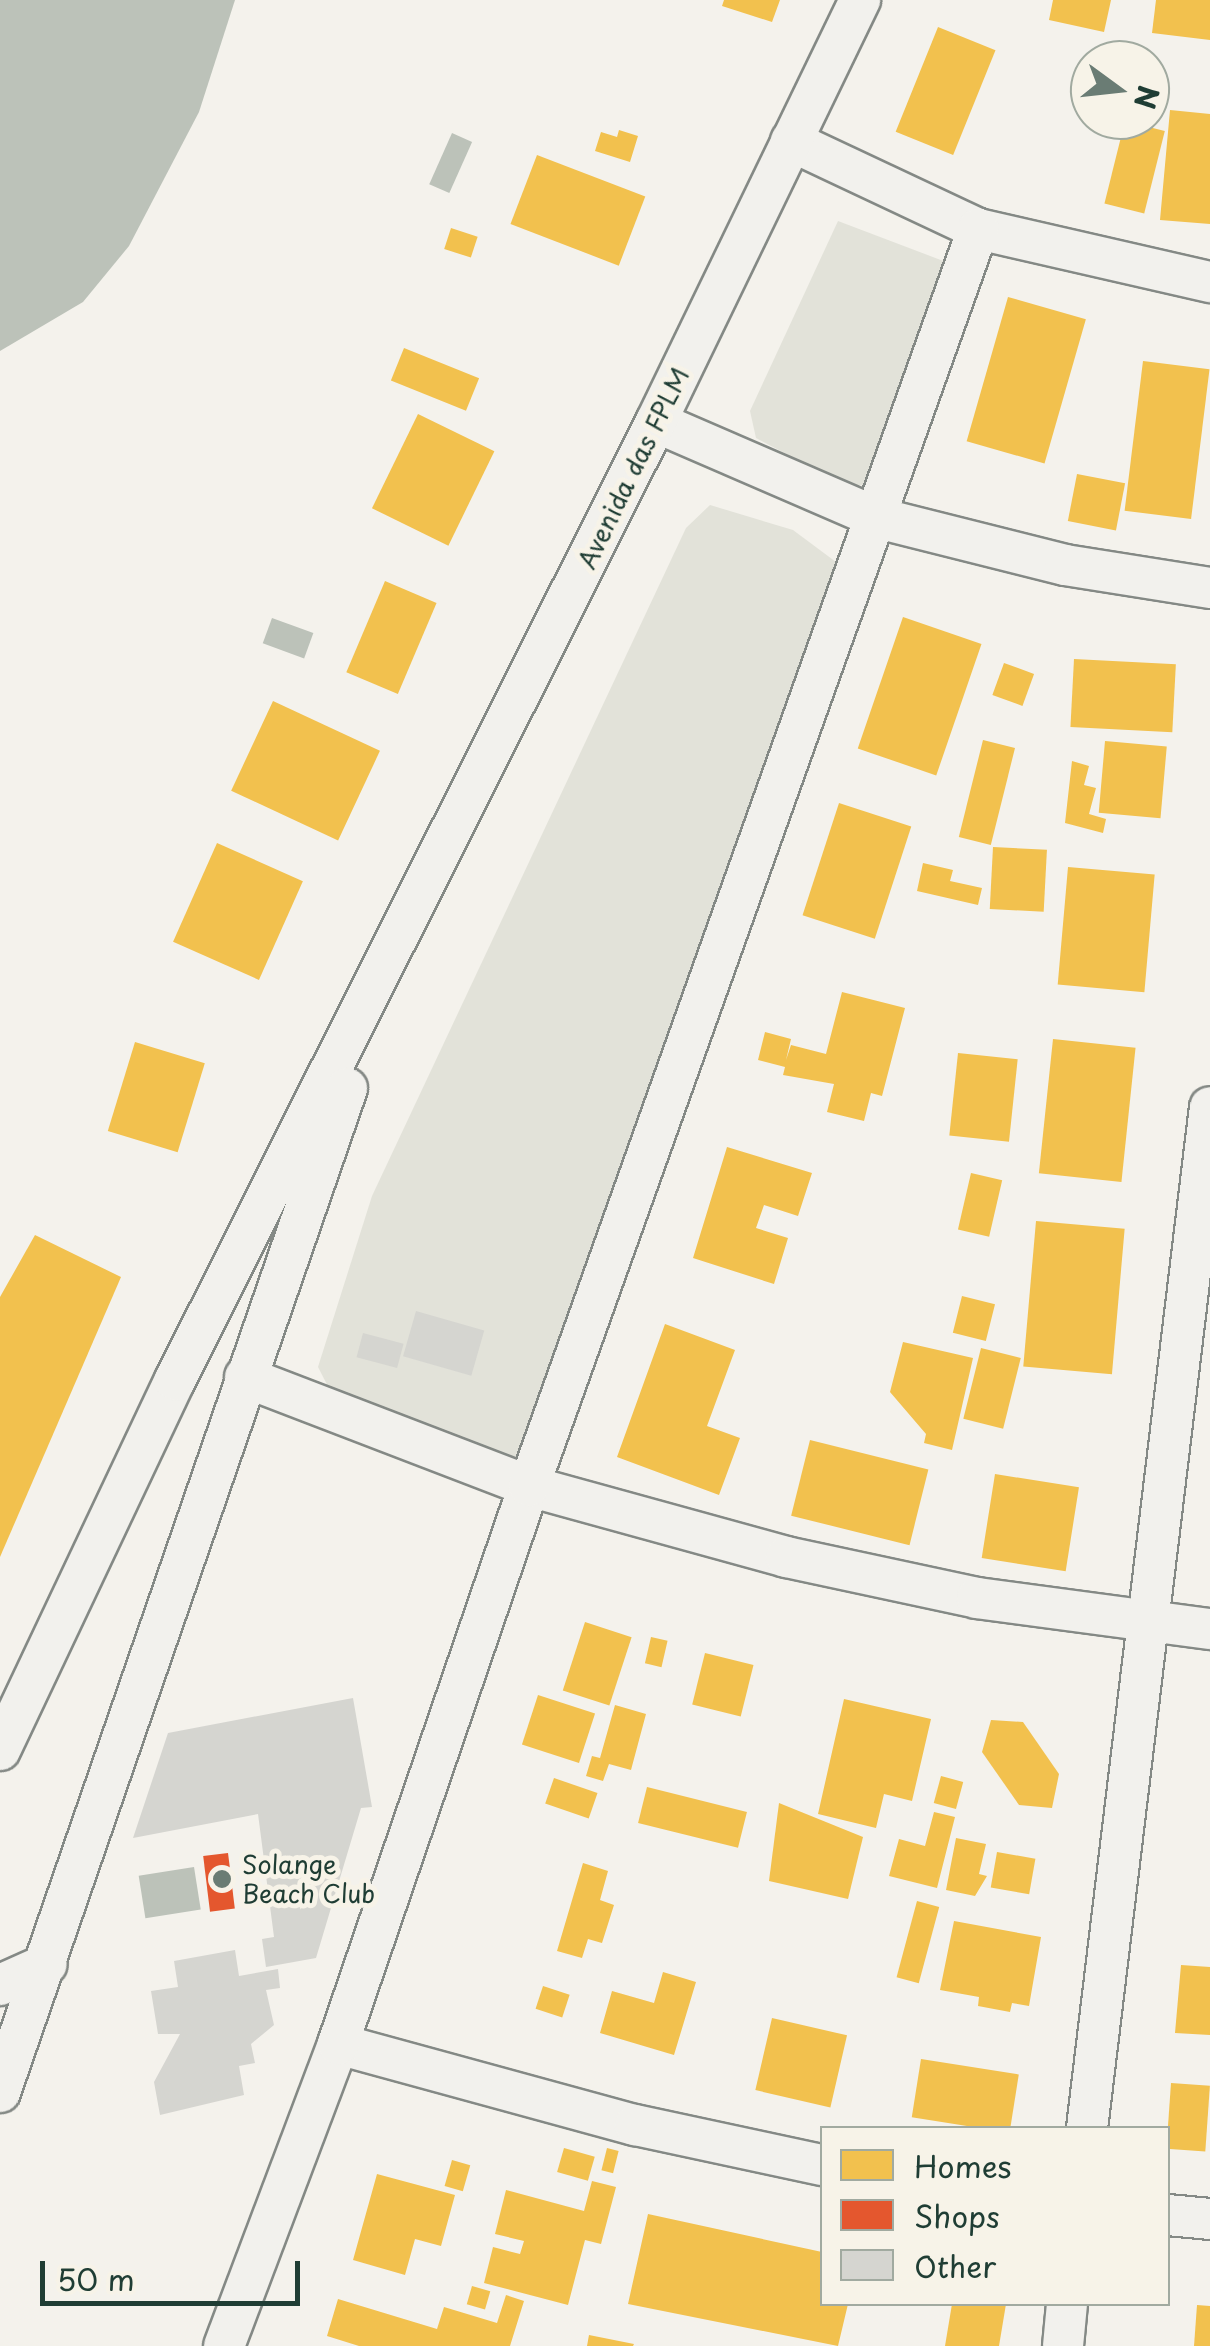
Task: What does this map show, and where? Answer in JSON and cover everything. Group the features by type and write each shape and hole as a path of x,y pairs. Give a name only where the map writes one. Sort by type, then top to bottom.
{"street":[{"name":"Avenida das FPLM","path":"401,933 656,422 860,0"},
{"path":"791,141 978,230 1210,282"},
{"path":"224,2346 338,2044 529,1486 978,230"},
{"path":"656,422 878,518 1065,565 1210,588"},
{"path":"0,2092 401,933"},
{"path":"0,1750 176,1380 401,933"},
{"path":"1087,2126 1210,1107"},
{"path":"245,1377 529,1486 786,1556 977,1598 1148,1624 1210,1629"},
{"path":"0,1985 47,1964"},
{"path":"338,2044 636,2124 820,2165"},
{"path":"1170,2215 1210,2219"},
{"path":"1063,2346 1067,2306"}],"shaded area":[{"path":"0,0 235,0 199,112 129,246 83,302 0,351"},
{"path":"452,133 472,142 449,193 429,184"},
{"path":"838,221 946,262 876,485 846,485 756,438 750,411"},
{"path":"710,505 793,530 840,565 529,1460 495,1468 338,1406 318,1367 372,1196 686,528"},
{"path":"272,618 313,633 304,658 263,643"},
{"path":"194,1867 201,1909 145,1918 139,1876"}],"building: Homes":[{"path":"724,0 780,0 772,22 722,6"},
{"path":"1053,0 1111,0 1104,32 1049,20"},
{"path":"1156,0 1210,0 1210,40 1152,33"},
{"path":"938,27 995,50 953,155 896,132"},
{"path":"1170,110 1210,114 1210,224 1160,220"},
{"path":"619,130 638,136 630,162 595,151 601,132 617,137"},
{"path":"1120,140 1163,140 1144,213 1104,203"},
{"path":"537,155 645,197 619,266 510,224"},
{"path":"451,228 478,237 471,258 444,249"},
{"path":"1008,297 1086,319 1045,464 967,441"},
{"path":"404,348 479,378 466,411 391,380"},
{"path":"1143,361 1210,369 1191,519 1125,511"},
{"path":"418,414 494,451 448,546 372,508"},
{"path":"1077,474 1125,483 1116,530 1068,521"},
{"path":"385,581 437,603 398,694 346,672"},
{"path":"903,617 981,644 936,775 858,748"},
{"path":"1074,659 1176,664 1172,732 1070,727"},
{"path":"1004,663 1034,674 1022,706 992,695"},
{"path":"273,701 380,751 338,841 231,791"},
{"path":"983,740 1015,748 991,845 959,837"},
{"path":"1105,741 1167,746 1160,818 1099,813"},
{"path":"1072,761 1089,766 1084,785 1096,788 1089,814 1106,819 1103,833 1065,823"},
{"path":"839,803 911,826 875,939 803,915"},
{"path":"217,843 303,881 259,980 173,942"},
{"path":"993,847 1047,850 1044,912 990,909"},
{"path":"923,863 953,870 950,881 982,888 978,905 917,891"},
{"path":"1068,867 1155,875 1144,992 1058,985"},
{"path":"842,992 905,1008 882,1096 871,1093 864,1121 827,1112 834,1084 783,1075 785,1067 758,1060 765,1032 791,1039 786,1060 791,1045 826,1054"},
{"path":"1053,1039 1136,1048 1121,1182 1039,1173"},
{"path":"135,1042 205,1063 178,1152 108,1131"},
{"path":"958,1053 1018,1059 1009,1142 949,1136"},
{"path":"727,1147 812,1173 798,1216 764,1205 756,1228 788,1238 774,1284 693,1258"},
{"path":"971,1173 1002,1180 989,1237 958,1230"},
{"path":"1036,1221 1125,1229 1112,1374 1023,1366"},
{"path":"35,1235 121,1277 0,1557 0,1297"},
{"path":"962,1296 995,1304 986,1341 953,1333"},
{"path":"665,1324 735,1350 707,1426 740,1438 719,1495 617,1457"},
{"path":"903,1342 973,1358 952,1450 924,1443 926,1434 890,1392"},
{"path":"981,1348 1021,1358 1003,1429 963,1419"},
{"path":"810,1440 928,1470 910,1545 791,1516"},
{"path":"995,1474 1079,1487 1066,1571 982,1558"},
{"path":"585,1622 632,1637 609,1706 563,1690"},
{"path":"651,1637 668,1641 661,1667 645,1663"},
{"path":"705,1653 754,1665 741,1717 692,1704"},
{"path":"538,1695 595,1714 579,1763 522,1744"},
{"path":"844,1699 931,1719 912,1801 884,1794 876,1828 818,1814"},
{"path":"615,1705 646,1714 631,1770 609,1764 603,1781 586,1776 592,1756 600,1758"},
{"path":"991,1720 1023,1722 1059,1774 1052,1808 1019,1805 982,1752"},
{"path":"941,1776 963,1782 956,1809 934,1803"},
{"path":"554,1778 597,1793 589,1819 545,1804"},
{"path":"647,1787 747,1812 738,1848 638,1823"},
{"path":"779,1803 863,1837 848,1899 769,1881"},
{"path":"934,1812 955,1817 937,1888 889,1876 899,1839 925,1846"},
{"path":"956,1838 986,1844 979,1874 987,1876 975,1896 946,1890"},
{"path":"997,1852 1035,1859 1029,1894 991,1887"},
{"path":"583,1863 608,1871 600,1900 614,1905 602,1943 588,1939 582,1958 557,1951"},
{"path":"917,1901 939,1907 919,1983 897,1977"},
{"path":"954,1921 1041,1937 1029,2006 1012,2003 1010,2012 978,2006 979,1997 940,1990"},
{"path":"1181,1965 1210,1967 1210,2035 1175,2033"},
{"path":"663,1972 696,1982 674,2055 600,2033 612,1991 654,2003"},
{"path":"543,1986 570,1995 562,2017 536,2009"},
{"path":"772,2018 847,2035 830,2107 755,2090"},
{"path":"921,2059 1019,2074 1011,2126 967,2126 912,2117"},
{"path":"1171,2083 1210,2086 1205,2152 1170,2149"},
{"path":"564,2148 595,2157 588,2181 557,2172"},
{"path":"607,2148 619,2151 613,2173 601,2170"},
{"path":"452,2160 470,2165 463,2191 445,2186"},
{"path":"377,2174 455,2195 441,2246 415,2239 405,2275 353,2260"},
{"path":"592,2181 616,2187 601,2244 585,2240 568,2305 484,2283 493,2247 520,2254 524,2241 495,2234 506,2190 584,2211"},
{"path":"648,2214 820,2252 820,2306 848,2306 838,2346 628,2304"},
{"path":"472,2286 490,2291 485,2310 467,2304"},
{"path":"506,2295 524,2301 510,2346 359,2346 327,2336 338,2299 437,2329 444,2307 497,2323"},
{"path":"1197,2305 1210,2306 1210,2346 1194,2346"},
{"path":"952,2306 1006,2306 999,2346 945,2346"},
{"path":"589,2335 634,2344 587,2346"}],"building: Shops":[{"path":"228,1853 235,1909 210,1912 203,1856"}],"building: Other":[{"path":"416,1311 484,1331 471,1376 403,1356"},
{"path":"363,1333 404,1344 397,1368 357,1357"},
{"path":"353,1698 372,1807 361,1808 316,1958 266,1967 262,1939 274,1937 258,1814 133,1838 168,1733"},
{"path":"235,1950 239,1976 278,1969 280,1988 266,1990 274,2025 251,2044 255,2063 239,2066 244,2095 160,2115 154,2082 180,2034 158,2034 151,1991 178,1987 174,1961"}],"place":[{"name":"Solange Beach Club","path":"222,1879"}]}
